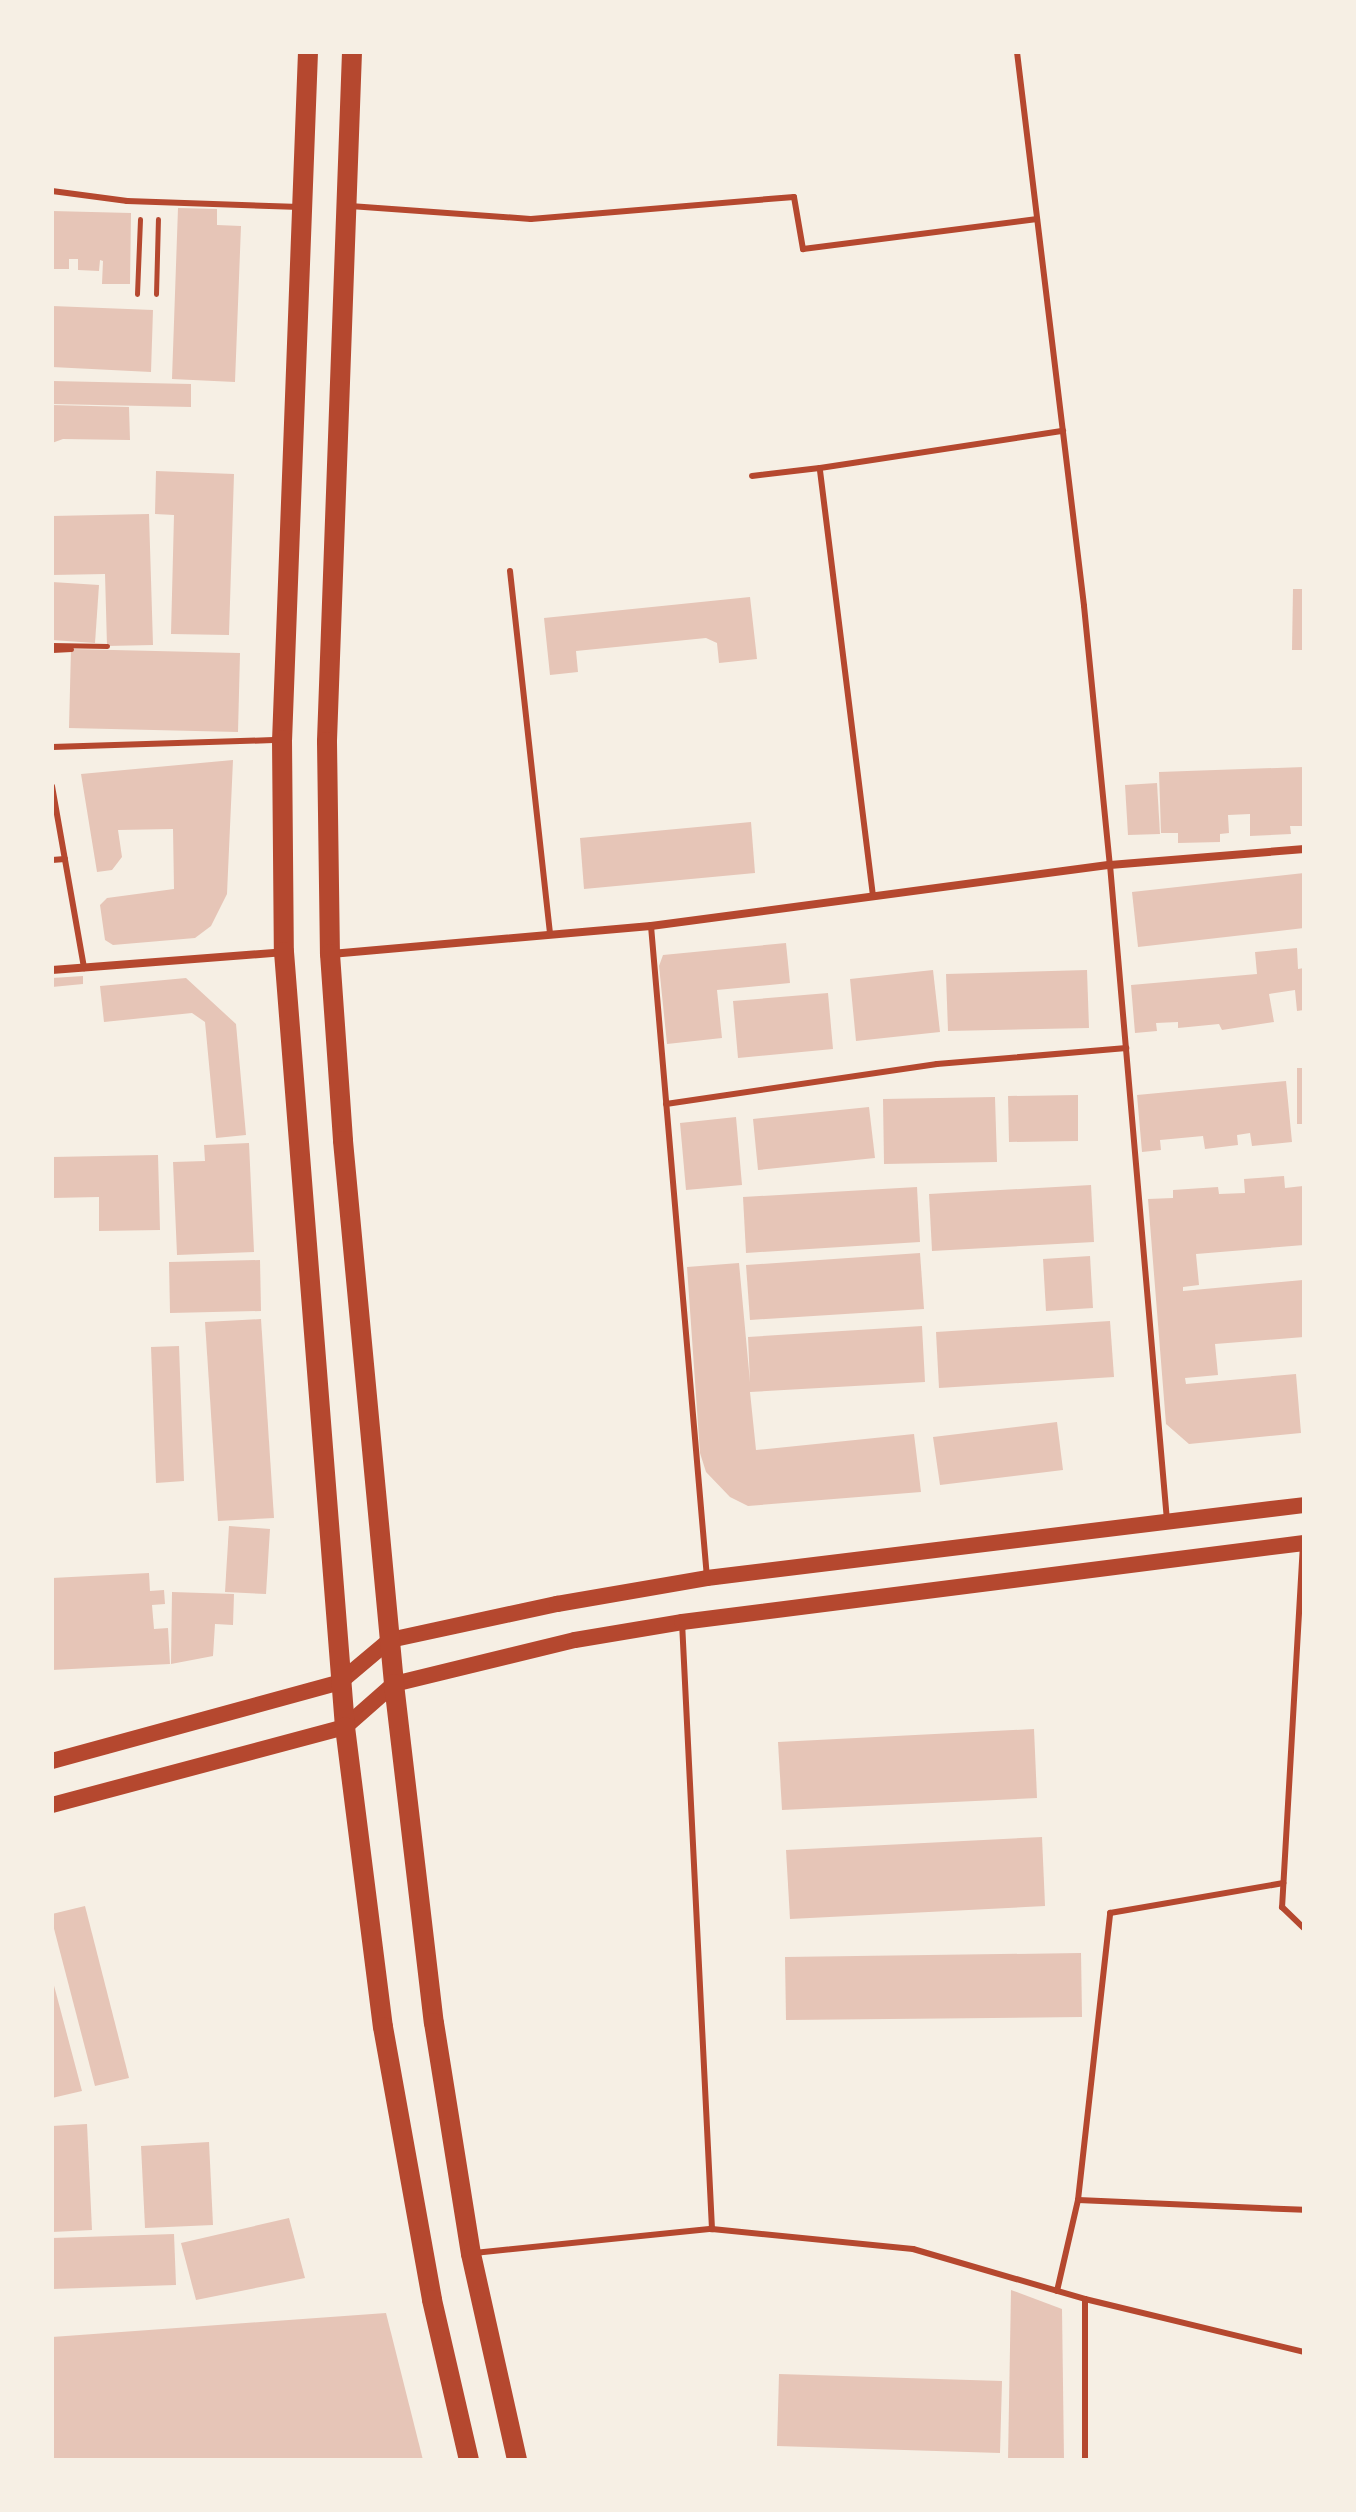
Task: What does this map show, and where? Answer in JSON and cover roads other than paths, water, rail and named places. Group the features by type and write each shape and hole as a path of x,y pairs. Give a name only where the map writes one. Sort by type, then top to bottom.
{"main road":[{"path":"308,52 282,740 284,952 345,1727 383,2027 432,2300 469,2460"},
{"path":"352,52 327,742 330,954 343,1141 394,1684 434,2023 471,2254 517,2460"},
{"path":"52,1761 340,1682 390,1640 557,1604 707,1578 1304,1505"},
{"path":"52,1805 345,1727 394,1684 575,1640 682,1622 1304,1544"}],"street":[{"path":"330,954 651,926 1110,865 1304,849"},
{"path":"52,970 284,952"}],"lane":[{"path":"1017,52 1063,431 1110,865 1167,1522"},
{"path":"52,191 140,202 303,207"},
{"path":"346,206 531,219 794,197 803,249 1037,219"},
{"path":"752,476 1063,431"},
{"path":"820,468 873,896"},
{"path":"510,571 550,934"},
{"path":"52,747 282,740"},
{"path":"52,786 84,968"},
{"path":"52,860 65,859"},
{"path":"651,926 707,1578"},
{"path":"666,1104 937,1064 1126,1048"},
{"path":"1304,1544 1282,1907 1304,1928"},
{"path":"682,1622 712,2229"},
{"path":"1057,2291 1078,2200 1110,1913 1283,1883"},
{"path":"1078,2200 1304,2210"},
{"path":"471,2254 712,2229 913,2249 1085,2299 1304,2352"},
{"path":"1085,2299 1085,2460"}]}
